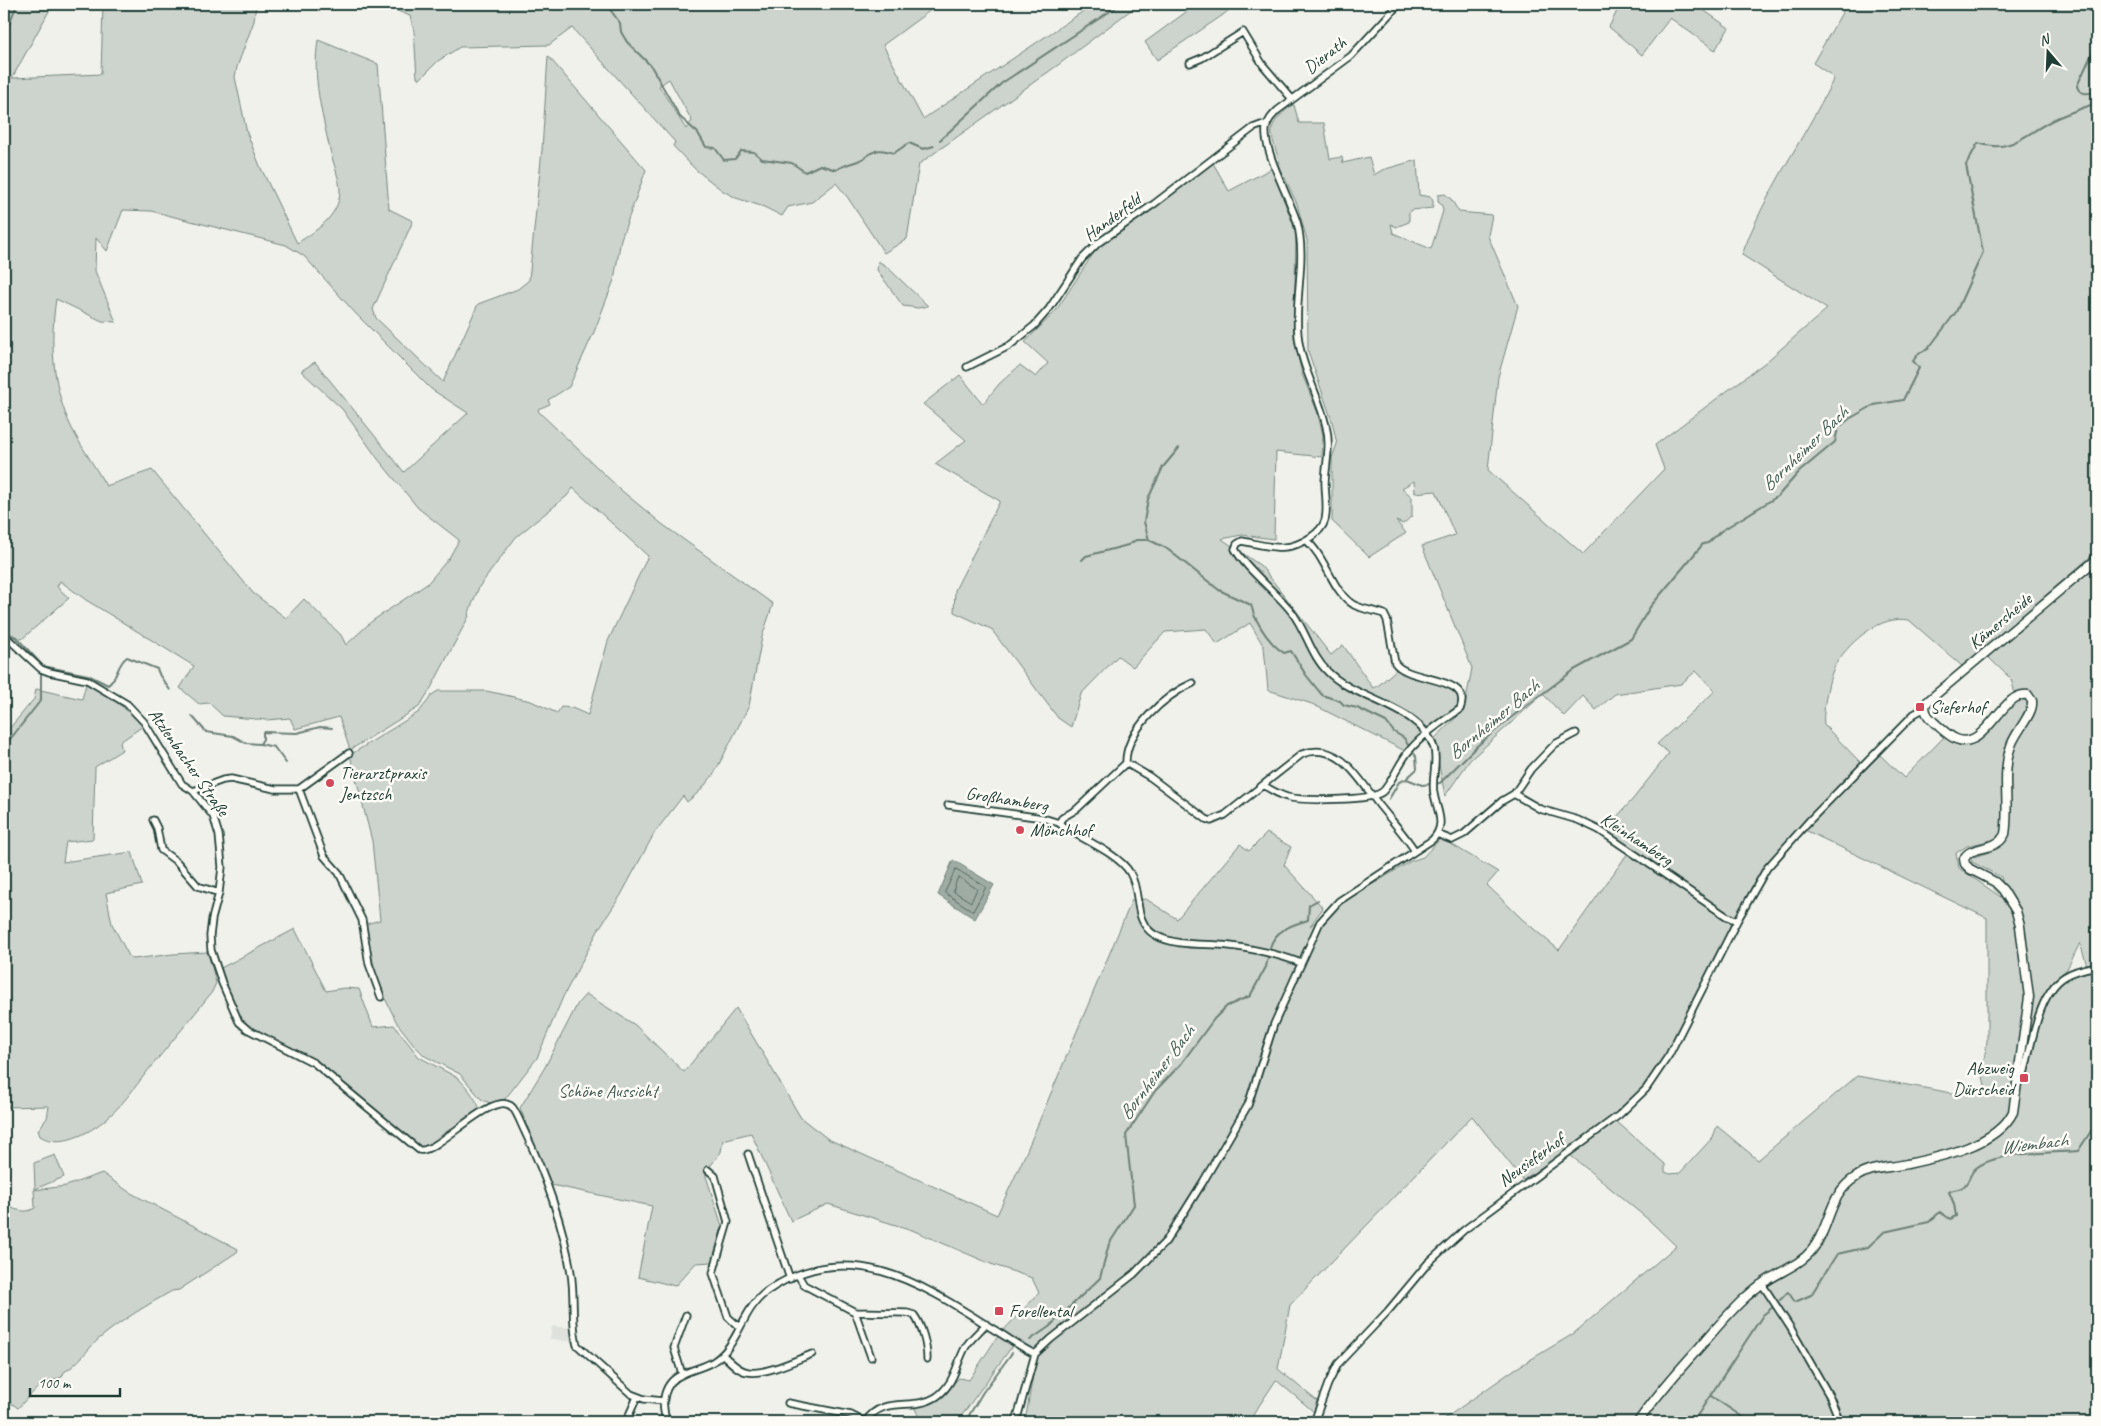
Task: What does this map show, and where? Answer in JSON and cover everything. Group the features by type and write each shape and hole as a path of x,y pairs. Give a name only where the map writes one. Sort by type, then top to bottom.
{"main road":[{"name":"Kämersheide","path":"1925,708 1928,701 2097,560"},
{"path":"1638,1422 1675,1374 1718,1325 1762,1284 1801,1260 1811,1251 1823,1231 1835,1198 1840,1190 1856,1177 1870,1171 1907,1164 1959,1150 1992,1136 2003,1128 2013,1112 2029,997 2020,926 2012,904 2003,890 1989,878 1970,869 1965,864 1964,859 1969,852 1997,843 2005,834 2008,758 2014,738 2032,710 2032,701 2028,695 2018,696 1980,734 1968,741 1957,740 1949,735 1928,716 1925,708"}],"street":[{"name":"Dierath","path":"1267,126 1273,115 1292,99 1351,56 1399,4"},
{"path":"1190,63 1202,58 1243,32 1263,65 1292,99"},
{"name":"Handerfeld","path":"968,367 1009,346 1034,326 1049,309 1082,259 1098,243 1154,204 1253,128 1261,125 1267,126"},
{"path":"1016,1422 1035,1354 1051,1339 1134,1274 1166,1241 1248,1105 1274,1024 1320,922 1330,908 1415,851 1437,834 1440,827 1441,819 1433,788 1435,754 1426,734 1409,717 1354,691 1333,678 1319,661 1291,611 1235,548 1242,541 1278,548 1289,548 1306,540 1319,530 1325,522 1328,447 1326,423 1302,358 1298,335 1301,249 1299,232 1289,200 1270,152 1266,137 1267,126"},
{"path":"1263,785 1273,792 1295,798 1362,799 1373,797 1383,792 1398,765 1426,734 1460,709 1462,703 1456,688 1452,684 1406,672 1398,668 1394,663 1387,620 1384,614 1354,605 1342,594 1319,554 1306,540"},
{"name":"Atzlenbacher Straße","path":"4,635 40,669 87,680 127,704 144,722 182,784 193,791 217,824 222,867 219,893 212,919 211,950 222,983 239,1022 247,1029 314,1063 413,1147 422,1151 430,1149 485,1110 500,1104 508,1104 514,1108 532,1147 564,1242 574,1293 577,1344 624,1389 638,1397"},
{"path":"1193,683 1176,692 1134,732 1126,753 1126,763 1150,777 1211,821 1225,815 1302,754 1319,751 1340,759 1350,766 1415,851"},
{"path":"1737,921 1768,868 1782,850 1914,714 1925,708"},
{"path":"1437,834 1448,840 1456,840 1502,801 1514,794 1537,761 1555,744 1576,733"},
{"path":"193,791 223,780 275,789 299,789 349,753"},
{"name":"Großhamberg","path":"948,805 1043,818 1059,823 1062,818 1077,809 1126,763"},
{"path":"299,789 324,856 339,873 362,920 369,964 380,997"},
{"name":"Kleinhamberg","path":"1514,794 1540,808 1578,820 1599,830 1726,916 1737,921"},
{"path":"153,820 157,828 160,850 177,862 198,886 219,893"},
{"path":"1059,823 1117,859 1125,867 1134,881 1141,919 1154,934 1164,939 1179,942 1230,946 1257,951 1300,963"},
{"name":"Neusieferhof","path":"1314,1422 1338,1364 1388,1312 1416,1276 1440,1251 1494,1206 1619,1115 1646,1089 1661,1070 1737,921"},
{"path":"2017,1076 2024,1074 2034,1030 2051,990 2065,976 2097,966"},
{"path":"748,1154 790,1279"},
{"path":"708,1170 715,1176 728,1222 714,1273 728,1317 739,1327"},
{"path":"667,1422 663,1401 671,1383 682,1374 710,1364 723,1354 729,1348 739,1327 754,1304 770,1290 815,1268 843,1266 890,1273 930,1291 1035,1354"},
{"path":"798,1275 804,1285 855,1312 907,1313 914,1315 922,1331 927,1359"},
{"path":"1762,1284 1790,1327 1826,1389 1837,1411 1840,1422"},
{"path":"855,1312 871,1357"},
{"path":"682,1374 674,1348 686,1316"},
{"path":"788,1403 851,1415 865,1422 872,1413 880,1408 890,1405 925,1402 944,1391 954,1377 960,1358 969,1342 986,1324"},
{"path":"723,1354 736,1367 748,1372 760,1372 812,1354"},
{"path":"626,1422 638,1397 663,1401"}],"shaded area":[{"path":"552,1326 573,1328 573,1342 550,1339"}],"green space":[{"path":"13,4 53,4 12,78 101,74 103,4 256,4 254,21 235,77 247,133 260,166 297,243 311,234 331,216 339,201 340,192 324,123 317,82 316,54 318,40 378,64 389,209 413,221 373,309 376,318 443,382 478,304 518,289 529,280 542,150 548,56 646,170 621,239 614,280 594,332 569,387 548,400 550,404 538,409 622,491 662,524 773,604 762,637 749,706 714,774 700,791 687,802 683,796 655,832 621,895 600,927 563,997 537,1058 505,1099 490,1103 482,1100 460,1074 425,1056 397,1023 378,984 367,938 366,924 380,920 372,841 350,755 419,712 433,694 438,691 486,691 531,701 557,713 561,707 572,708 588,715 608,641 648,556 573,488 567,496 516,537 479,587 469,616 419,707 350,750 339,717 295,729 290,718 266,720 223,716 209,703 199,704 180,688 194,666 86,600 60,581 57,587 69,598 22,639 4,631 4,20","holes":["123,210 151,211 286,245 304,256 356,314 431,389 468,413 404,472 315,362 301,371 342,409 378,459 418,508 459,540 449,558 427,584 372,621 346,645 341,635 304,599 286,618 253,593 152,470 106,486 76,437 68,420 59,391 54,360 53,329 56,299 102,321 116,322 95,271 96,238 107,251"]},
{"path":"380,4 939,4 883,45 923,119 1094,4 1139,4 1058,65 919,164 907,239 884,253 836,183 812,202 788,207 782,216 723,191 695,169 673,146 675,142 572,28 549,45 460,47 438,61 420,79 417,78 414,31 410,16","holes":["669,79 692,121 686,129 659,86"]},
{"path":"1197,4 1236,4 1157,60 1145,42"},
{"path":"1609,4 1695,4 1729,28 1715,50 1670,18 1642,55 1609,27 1618,9"},
{"path":"1847,4 2097,4 2097,424 2089,434 2097,441 2097,551 1963,667 1909,620 1898,619 1877,625 1850,645 1837,662 1831,675 1825,702 1824,725 1862,764 1775,855 1741,911 1736,916 1727,915 1604,831 1633,799 1669,753 1657,744 1715,691 1696,671 1681,684 1615,694 1596,710 1583,696 1564,716 1543,694 1470,760 1445,796 1434,739 1464,710 1472,668 1422,546 1455,535 1436,491 1415,493 1414,481 1402,488 1412,497 1412,516 1403,524 1396,521 1406,533 1369,557 1332,521 1332,458 1337,444 1332,421 1308,351 1307,240 1297,204 1284,176 1283,198 1296,232 1294,338 1302,374 1317,411 1323,435 1322,457 1276,452 1274,539 1242,535 1222,539 1261,566 1331,655 1343,645 1373,688 1398,668 1410,677 1452,687 1459,696 1457,708 1407,752 1312,704 1268,690 1264,647 1250,623 1217,644 1206,629 1165,632 1133,667 1118,656 1081,694 1071,727 1058,718 991,629 954,612 955,590 1000,501 935,464 966,440 923,404 960,375 983,404 999,384 1020,365 1036,377 1048,363 1025,342 1055,312 1097,248 1213,163 1229,191 1280,164 1272,137 1273,126 1292,105 1294,105 1299,123 1324,123 1330,159 1342,157 1343,163 1369,157 1374,175 1382,170 1417,160 1419,195 1431,197 1433,208 1411,210 1409,212 1409,222 1396,227 1391,224 1393,233 1431,249 1443,211 1438,201 1438,195 1445,194 1451,199 1459,212 1492,215 1488,236 1518,306 1498,377 1488,470 1583,554 1664,469 1655,445 1767,361 1827,309 1742,255 1761,210 1832,82 1833,78 1831,75 1813,63"},
{"path":"878,261 886,266 928,306 918,308 903,306 877,270"},
{"path":"2097,563 2097,966 2088,969 2080,943 2067,969 2050,984 2055,988 2069,978 2097,970 2097,1422 1440,1422 1515,1369 1573,1334 1676,1246 1650,1221 1570,1155 1616,1121 1665,1164 1665,1172 1670,1174 1680,1173 1713,1137 1717,1126 1758,1160 1857,1076 1958,1094 1987,1094 1982,1072 1987,1041 1987,918 1805,830 1880,755 1904,778 1944,737 1956,744 1973,744 2017,701 2011,679 1986,655","holes":["1996,839 1989,852 1971,858 1972,862 2001,877 2008,902 1959,868 1956,853 1967,846"]},
{"path":"86,684 117,702 143,726 120,742 122,750 95,767 93,839 66,842 63,862 132,852 142,885 106,893 112,924 129,956 133,959 208,952 216,983 212,992 128,1097 112,1114 83,1134 74,1138 56,1141 40,1136 38,1130 47,1118 49,1106 4,1107 4,735 34,699 36,689 82,699"},
{"name":"Schöne Aussicht","path":"1267,833 1291,847 1284,865 1323,908 1310,926 1332,909 1411,861 1423,857 1441,838 1498,872 1487,885 1522,919 1559,950 1628,853 1731,924 1683,1032 1658,1072 1632,1102 1587,1138 1523,1180 1472,1116 1290,1305 1278,1369 1317,1401 1314,1412 1276,1380 1253,1415 1259,1422 1025,1422 1036,1357 1013,1345 957,1422 921,1422 914,1406 935,1401 959,1378 969,1380 998,1336 1039,1293 1032,1278 991,1264 912,1230 828,1204 791,1221 751,1133 723,1140 721,1152 705,1173 722,1226 712,1262 696,1263 675,1286 638,1277 652,1206 551,1185 520,1108 545,1067 578,1003 586,994 635,1025 684,1072 736,1008 801,1118 828,1139 997,1215 1025,1155 1132,900 1146,899 1177,919 1240,844 1249,851"},
{"path":"295,929 326,991 344,988 359,989 373,1027 394,1025 419,1057 461,1081 477,1103 479,1107 477,1111 432,1145 418,1147 379,1116 323,1066 251,1029 241,1020 219,969"},
{"path":"55,1155 64,1177 35,1189 34,1163"},
{"path":"102,1173 129,1192 238,1249 237,1252 179,1290 172,1291 117,1325 100,1338 74,1365 64,1372 62,1377 40,1385 18,1408 4,1398 4,1206 23,1211 31,1210 35,1208 34,1190 66,1186"}],"water":[{"path":"953,860 994,885 975,919 938,895"}],"waterway":[{"path":"4,37 17,4"},
{"path":"606,4 620,23 621,32 627,42 651,66 680,117 698,133 706,147 715,148 724,160 735,159 741,151 754,152 762,159 792,163 805,172 820,165 836,170 878,150 894,153 909,143 923,149 934,146"},
{"path":"940,140 1002,83 1121,4"},
{"path":"2079,4 2097,15"},
{"path":"2097,43 2077,86 2082,93 2097,92"},
{"name":"Bornheimer Bach","path":"1389,799 1399,782 1407,779 1422,785 1440,783 1477,746 1509,719 1574,670 1631,639 1650,607 1703,544 1708,543 1721,531 1778,496 1799,472 1835,442 1838,428 1849,419 1874,405 1903,400 1919,368 1913,361 1919,353 1928,349 1956,312 1983,252 1966,165 1978,143 1990,146 2010,144 2057,118 2093,104 2097,98"},
{"path":"1179,448 1163,467 1148,499 1144,522 1149,540 1166,548 1219,590 1251,605 1255,617 1267,637 1284,653 1291,651 1306,675 1322,695 1340,701 1344,705 1357,708 1386,722 1394,732 1404,738 1408,745"},
{"path":"1082,560 1086,556 1128,545 1136,540 1149,540"},
{"path":"4,631 17,638 43,666 88,675 108,685 114,679 121,663 127,657 157,669 170,690"},
{"path":"4,747 41,700 41,673"},
{"path":"192,716 206,732 233,736 246,743 260,744 263,739 263,732 297,733 320,727 332,728"},
{"path":"260,744 274,747 286,763"},
{"path":"1407,778 1417,769 1416,756 1412,751"},
{"name":"Bornheimer Bach","path":"1270,948 1275,937 1284,929 1308,920 1309,905 1318,900"},
{"name":"Bornheimer Bach","path":"1030,1340 1049,1327 1100,1278 1109,1244 1134,1205 1126,1135 1155,1091 1181,1064 1214,1019 1227,1006 1250,996 1266,967 1268,957"},
{"name":"Wiembach","path":"1780,1300 1788,1292 1795,1302 1811,1295 1837,1254 1868,1247 1884,1232 1929,1222 1940,1212 1950,1219 1956,1216 1949,1192 1963,1187 1973,1171 1984,1163 2024,1154 2078,1151 2097,1122"},
{"name":"Wiembach","path":"1693,1422 1763,1315 1773,1307"},
{"path":"965,1422 983,1392 1012,1353"},
{"path":"1711,1396 1750,1422"}],"place":[{"name":"Sieferhof","path":"1920,707"},
{"name":"Tierarztpraxis Jentzsch","path":"330,783"},
{"name":"Mönchhof","path":"1020,830"},
{"name":"Abzweig Dürscheid","path":"2024,1078"},
{"name":"Forellental","path":"999,1311"}]}
